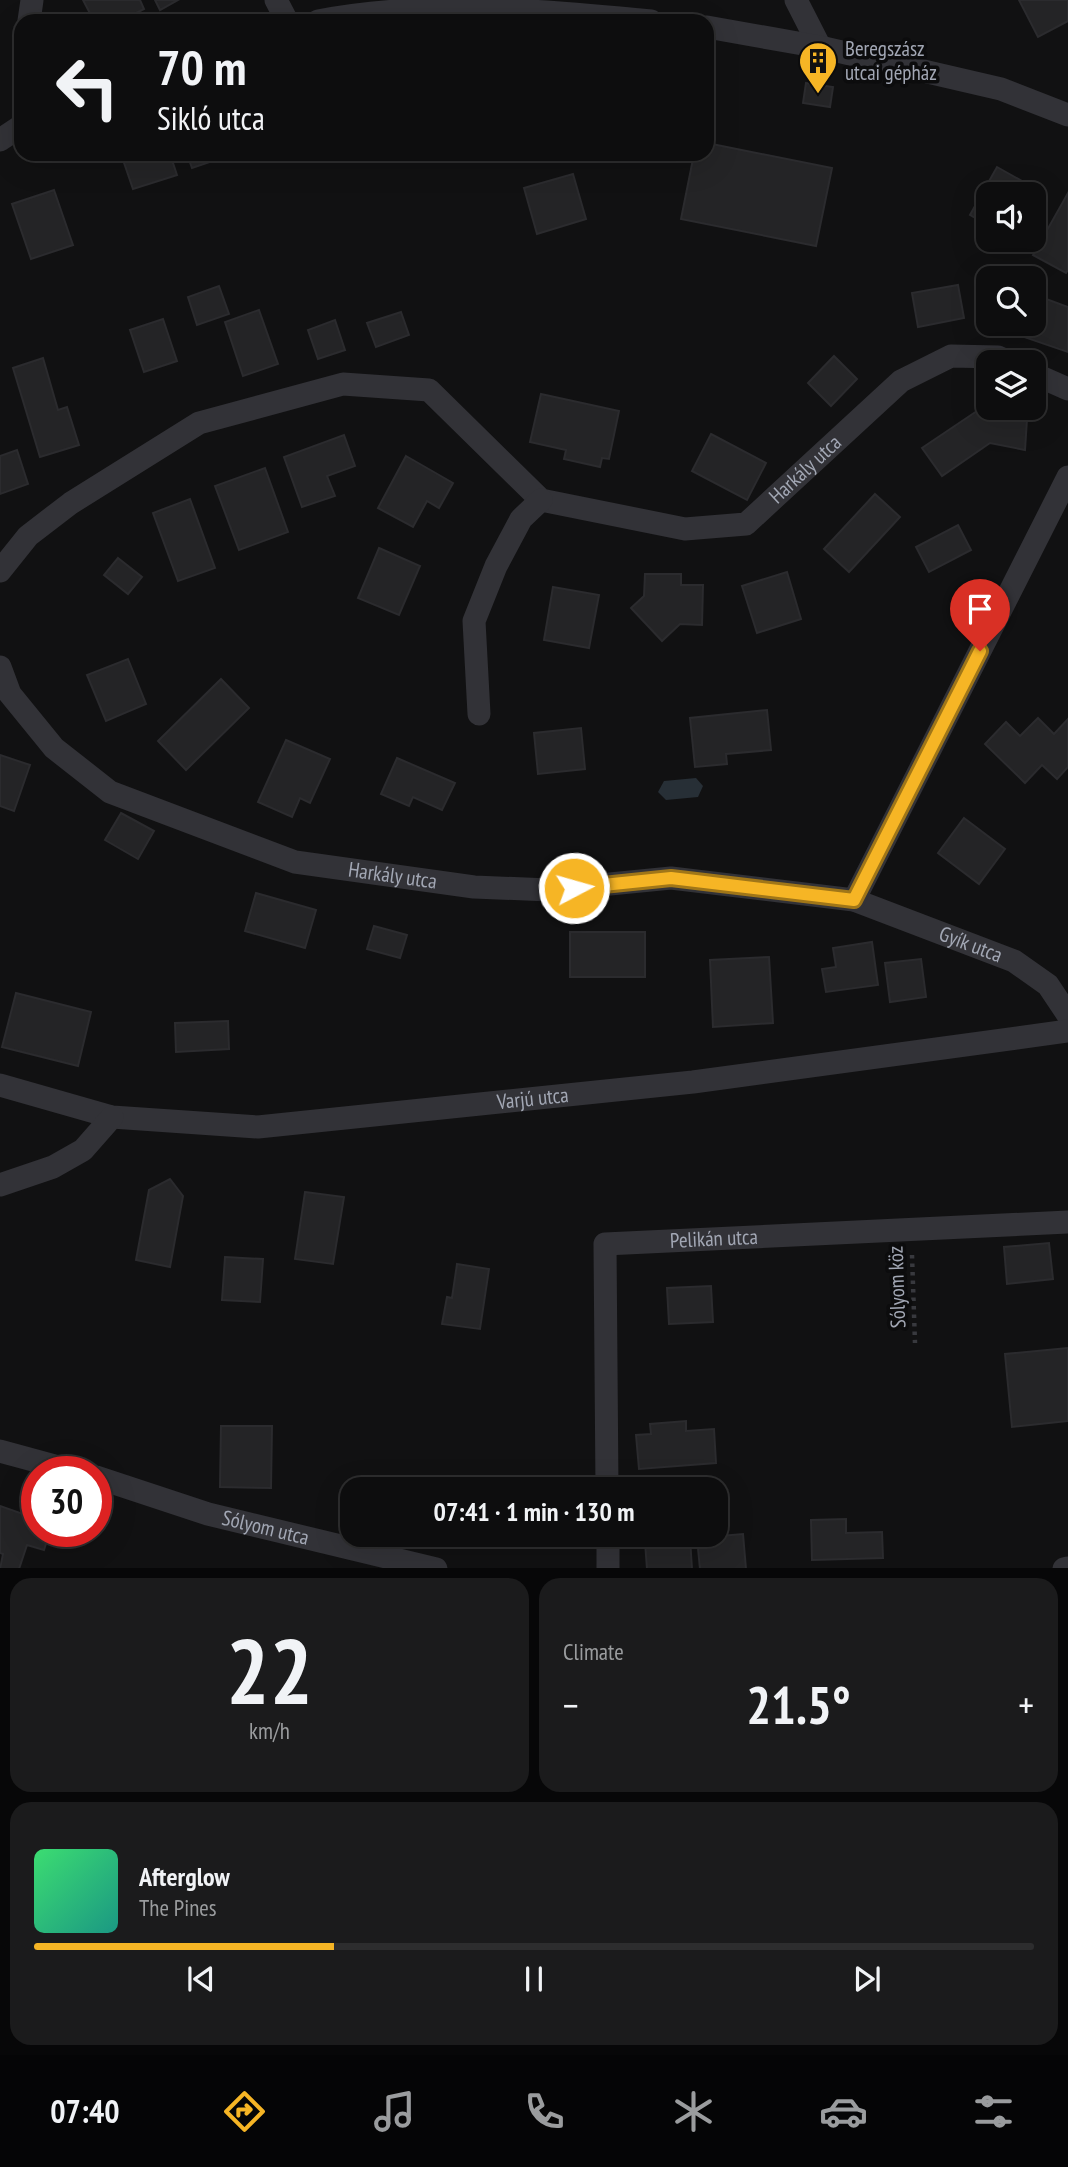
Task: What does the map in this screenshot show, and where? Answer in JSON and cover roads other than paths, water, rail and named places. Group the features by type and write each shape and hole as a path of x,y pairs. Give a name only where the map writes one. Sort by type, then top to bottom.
{"street":[{"path":"796,0 820,47"},
{"path":"354,14 428,8 499,8 569,14"},
{"path":"714,28 820,47 1001,89 1068,115"},
{"name":"Harkály utca","path":"541,500 685,529 746,524 901,381 951,356 976,357"},
{"path":"1046,379 1068,389"},
{"path":"0,571 27,536 71,502 199,423 343,384 429,390 541,500 521,519 496,566 474,621 479,714"},
{"path":"854,900 1068,477"},
{"name":"Harkály utca","path":"0,667 10,694 54,748 110,792 295,862 474,887 549,890 671,878 854,900"},
{"name":"Gyík utca","path":"854,900 1014,961 1048,985 1068,1015"},
{"name":"Varjú utca","path":"0,1085 112,1117 258,1127 693,1082 1068,1031"},
{"path":"0,1185 53,1167 83,1150 112,1117"},
{"name":"Pelikán utca","path":"607,1477 605,1244 1068,1222"},
{"path":"0,1451 21,1457"},
{"name":"Sólyom utca","path":"112,1482 208,1514 432,1568"},
{"path":"608,1547 608,1568"}],"place":[{"name":"Beregszász utcai gépház","path":"818,95"}]}
